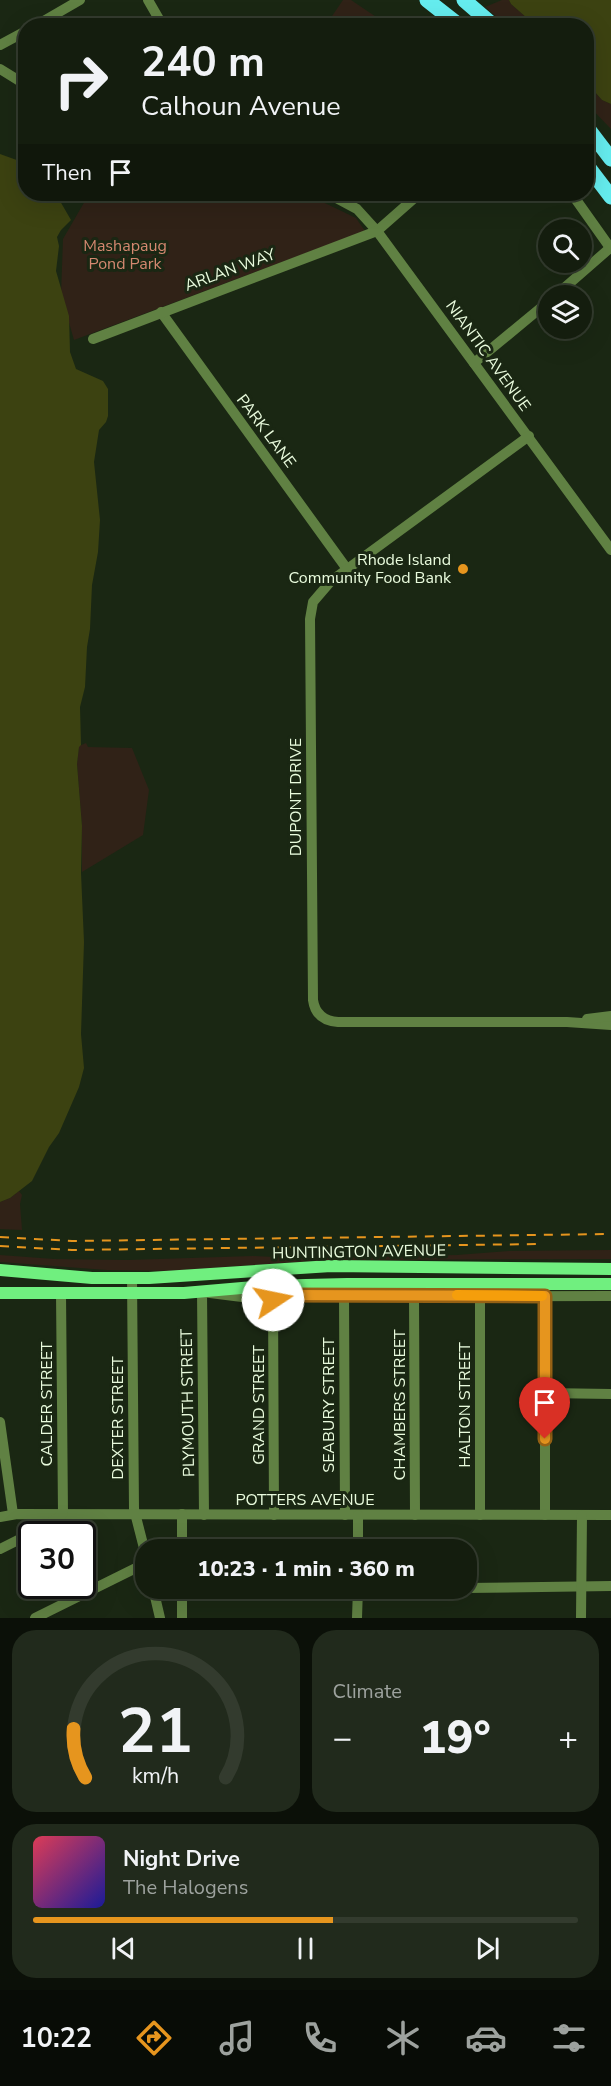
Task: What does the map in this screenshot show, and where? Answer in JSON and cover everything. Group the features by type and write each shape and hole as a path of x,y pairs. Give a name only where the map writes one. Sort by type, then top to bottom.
{"highway":[{"path":"428,0 450,18"},
{"path":"464,0 485,18"},
{"path":"594,137 611,159"},
{"path":"594,175 611,197"}],"main road":[{"name":"HUNTINGTON AVENUE","path":"0,1270 92,1278 132,1278 191,1277 331,1266 611,1269"},
{"name":"HUNTINGTON AVENUE","path":"0,1293 202,1292 258,1286 347,1284 611,1284"}],"street":[{"path":"49,18 80,0"},
{"path":"148,0 158,18"},
{"path":"0,45 18,35"},
{"path":"0,69 18,80"},
{"name":"NIANTIC AVENUE","path":"342,201 357,209 377,231 611,550"},
{"path":"377,231 411,201"},
{"path":"568,285 611,249 577,201"},
{"name":"ARLAN WAY","path":"93,339 377,231"},
{"path":"474,363 538,310"},
{"name":"PARK LANE","path":"161,312 347,569"},
{"name":"DUPONT DRIVE","path":"529,436 347,569 321,591 313,602 310,619 312,980 315,1009 323,1018 338,1022 567,1022 611,1025"},
{"name":"DUPONT DRIVE","path":"567,1022 611,1016"},
{"name":"DEXTER STREET","path":"132,1278 135,1514 142,1539"},
{"name":"HUNTINGTON AVENUE","path":"202,1292 237,1296 611,1296"},
{"name":"PLYMOUTH STREET","path":"202,1292 204,1515"},
{"name":"CALDER STREET","path":"61,1293 63,1514"},
{"name":"GRAND STREET","path":"273,1295 274,1515"},
{"name":"SEABURY STREET","path":"344,1295 345,1515"},
{"name":"CHAMBERS STREET","path":"414,1295 415,1515"},
{"name":"HALTON STREET","path":"480,1296 480,1515"},
{"path":"545,1296 545,1515"},
{"path":"545,1393 611,1394"},
{"path":"0,1422 13,1515"},
{"path":"0,1549 46,1526 63,1514"},
{"name":"POTTERS AVENUE","path":"0,1517 63,1514 611,1515"},
{"path":"182,1515 182,1539"},
{"path":"358,1515 358,1539"},
{"path":"581,1618 582,1515"},
{"path":"35,1618 135,1568"},
{"path":"477,1588 611,1586"},
{"path":"156,1599 160,1618"},
{"path":"182,1599 182,1618"},
{"path":"357,1618 358,1599"}],"green space":[{"path":"343,0 351,0 378,18 331,18"},
{"path":"502,0 509,0 527,18 498,18 485,7"},
{"path":"594,92 602,100 611,104 611,129 594,111"},
{"name":"Mashapaug Pond Park","path":"85,201 321,201 356,218 365,231 74,340 61,295 63,239"},
{"path":"86,743 88,747 132,748 149,790 143,835 82,872 82,826 77,764 79,746"},
{"path":"19,1191 22,1195 20,1204 22,1230 0,1229 0,1202"},
{"path":"611,1250 611,1259 325,1260 168,1271 107,1270 0,1262 0,1255 54,1259 127,1260 253,1256 294,1258 457,1255 509,1251"}],"shaded area":[{"path":"509,0 611,0 611,104 602,100 594,91 594,18 527,18"},
{"path":"0,154 18,160 18,201 60,201 71,220 57,237 59,246 56,271 69,316 70,352 76,369 103,381 108,389 108,416 99,430 94,462 100,520 98,552 92,585 85,687 80,707 81,745 77,764 82,826 81,873 84,942 81,1034 84,1068 79,1087 59,1133 49,1147 32,1181 10,1198 0,1202"}],"railway":[{"path":"0,1237 72,1241 611,1234"},
{"path":"0,1246 72,1250 540,1244"}],"slow traffic":[{"path":"457,1295 542,1296"}],"place":[{"name":"Rhode Island Community Food Bank","path":"463,569"}],"route":[{"path":"273,1300 273,1295 545,1296 545,1439"}]}
